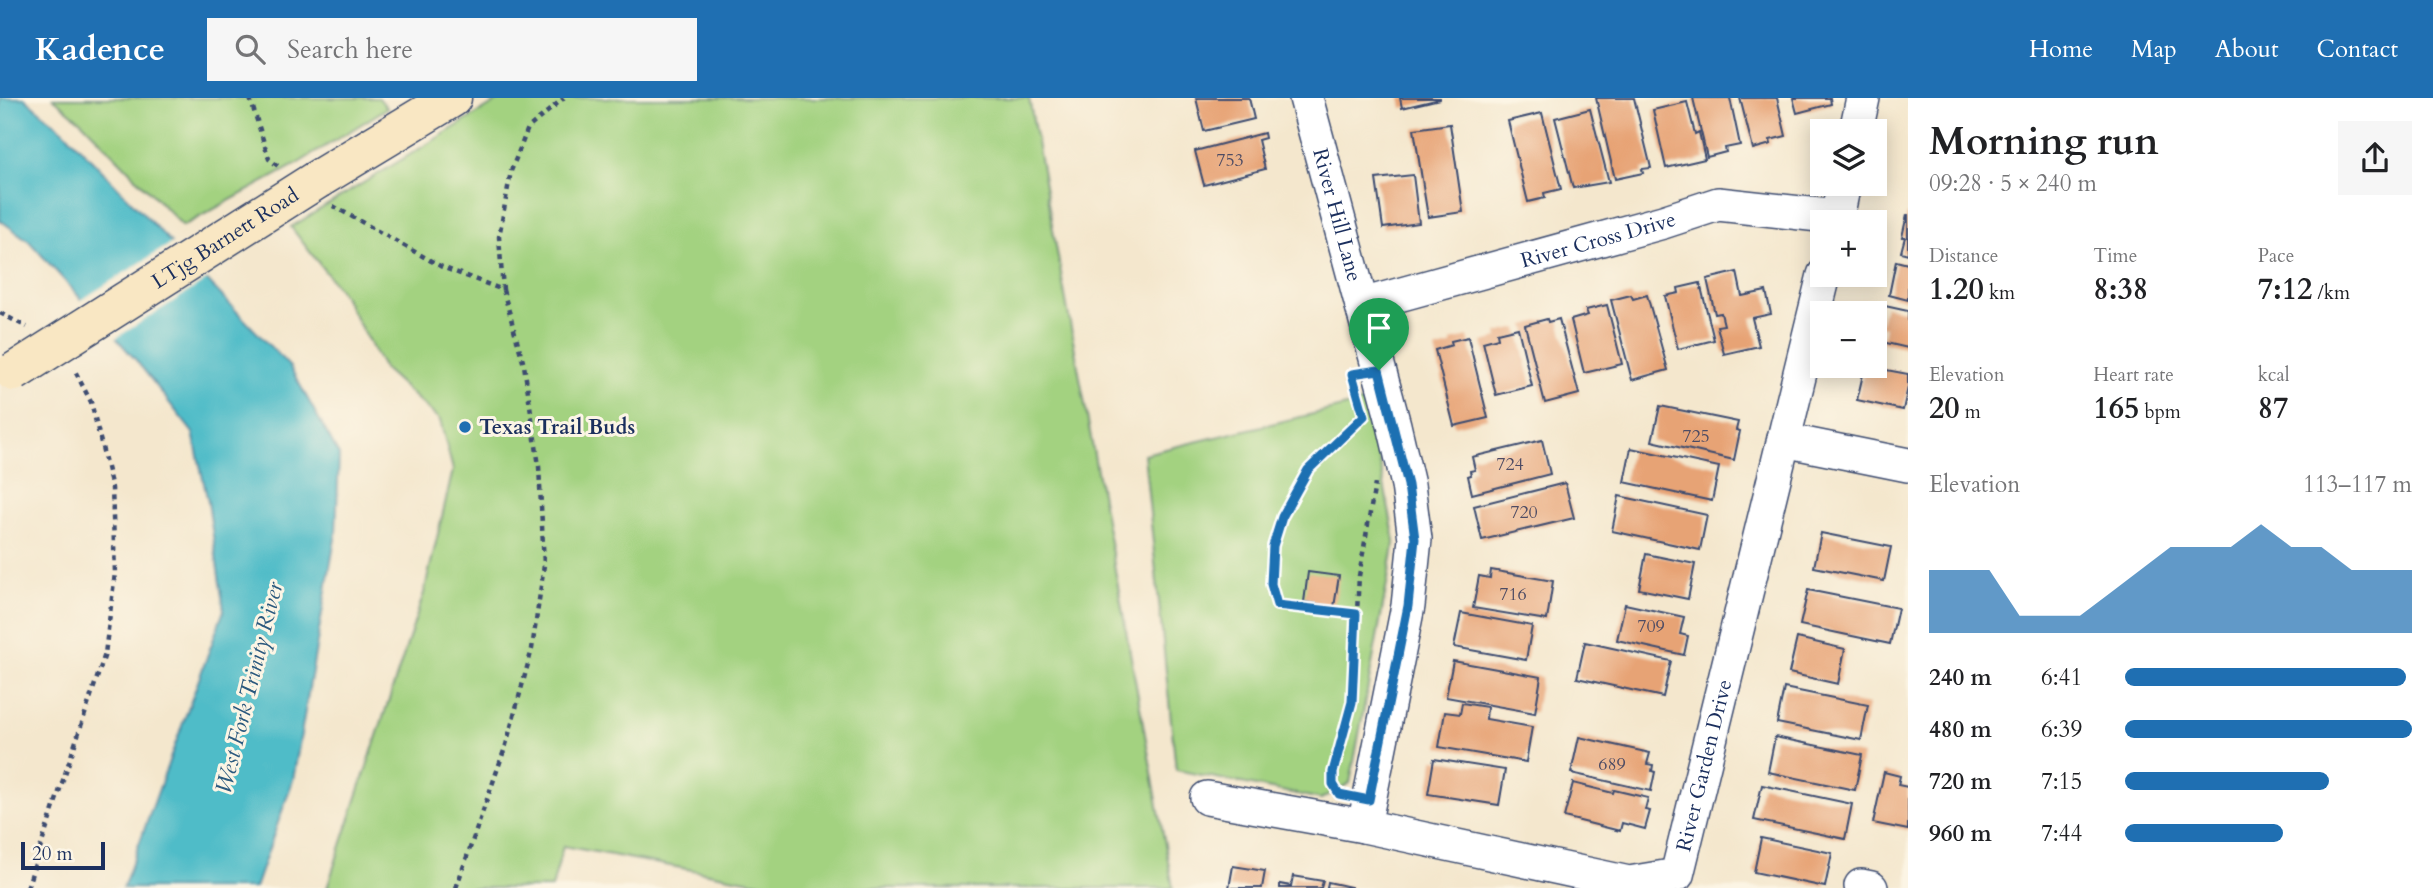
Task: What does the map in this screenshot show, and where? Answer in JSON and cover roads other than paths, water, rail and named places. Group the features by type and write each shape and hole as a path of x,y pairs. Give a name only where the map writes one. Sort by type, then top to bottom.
{"street":[{"name":"LTjg Barnett Road","path":"7,376 323,190 452,98"},
{"name":"River Hill Lane","path":"1306,98 1408,485 1415,539 1408,606 1367,813"},
{"path":"1859,119 1863,98"},
{"name":"River Cross Drive","path":"1362,305 1663,222 1718,204 1810,216"},
{"name":"River Garden Drive","path":"1207,798 1367,813 1629,883 1677,875 1821,287"},
{"path":"1784,440 1908,465"}],"water":[{"name":"West Fork Trinity River","path":"0,98 24,98 63,130 290,367 339,455 336,533 293,780 255,888 123,888 224,610 208,502 193,433 135,359 29,241 0,220"}],"place":[{"name":"Texas Trail Buds","path":"465,427"}]}
